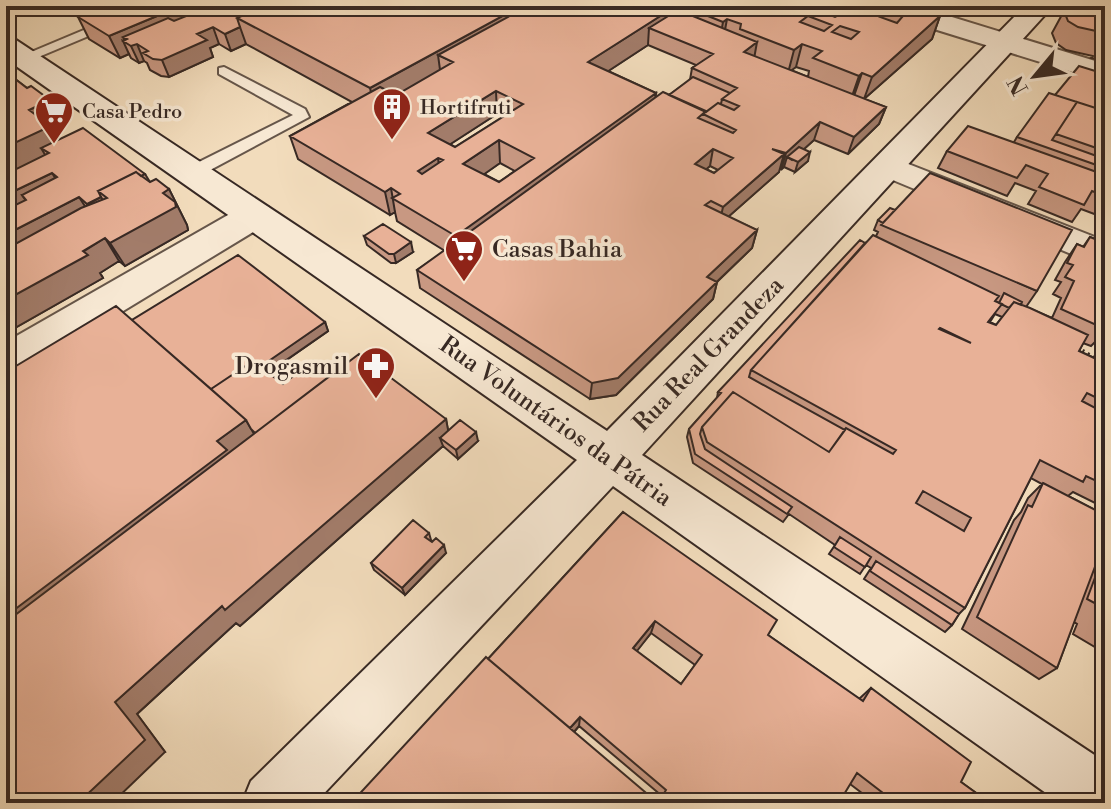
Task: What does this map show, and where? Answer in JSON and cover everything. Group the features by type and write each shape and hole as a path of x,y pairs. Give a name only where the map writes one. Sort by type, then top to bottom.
{"main road":[{"path":"888,6 1105,73"},
{"name":"Rua Real Grandeza","path":"273,803 608,459 1040,6"},
{"name":"Rua Voluntários da Pátria","path":"15,52 519,393 608,459 1105,798"},
{"path":"888,166 1105,255"},
{"path":"6,362 255,215"}],"lane":[{"path":"113,23 102,14 123,6"},
{"path":"15,52 113,23 153,6"},
{"path":"193,172 301,117 300,112 224,71"}],"path":[{"path":"1073,346 1105,365"}],"building":[{"path":"105,6 181,6 109,36 78,17"},
{"path":"197,6 248,6 257,9 237,18 240,27 225,34 213,27 197,34 207,40 162,60 143,53 148,51 137,44 131,46 123,41 127,39 123,37 168,18 174,21 189,15 183,12"},
{"path":"264,6 521,6 370,88 237,18"},
{"path":"528,6 676,6 588,62 656,93 454,235 392,198 400,194 391,188 385,192 290,136 380,87 396,95 453,62 438,55","holes":["496,91 523,104 455,147 428,133","499,140 534,158 499,182 463,164","438,158 443,160 422,174 418,171"]},
{"path":"683,6 826,6 819,11 835,17 847,11 831,6 908,6 940,16 872,77 862,73 859,76 813,58 822,51 802,44 794,50 740,29 741,24 727,19 723,22","holes":["887,11 903,16 897,23 880,17","808,16 832,25 824,31 800,22","840,26 859,32 851,39 832,32"]},
{"path":"1077,6 1105,6 1105,33 1078,27 1068,21 1064,11 1067,7 1075,9"},
{"path":"678,10 757,42 744,52 886,107 854,137 820,122 786,153 772,149 784,154 723,207 711,201 705,205 757,230 707,277 717,282 618,378 592,383 417,270 663,92 706,111 698,118 733,133 736,130 703,114 718,103 734,110 739,106 722,99 737,88 692,68 713,54 649,28","holes":["713,149 733,158 714,173 695,164"]},
{"path":"1079,66 1105,74 1105,111 1055,95"},
{"path":"6,72 50,100 29,110 51,126 6,147"},
{"path":"693,77 730,93 721,104 706,112 669,95"},
{"path":"1049,93 1077,102 1052,140 1105,159 1105,168 1017,137"},
{"path":"1077,102 1105,111 1105,151 1056,134"},
{"path":"968,126 1105,175 1105,196 1092,191 1084,205 1039,187 1048,174 1026,165 1017,178 947,151"},
{"path":"83,128 145,174 141,176 136,172 98,191 101,197 87,204 79,197 7,234 15,241 6,246 6,218 13,215 7,209 26,200 22,195 57,177 52,173 6,195 6,174 49,153 41,148"},
{"path":"799,147 810,152 798,162 787,157"},
{"path":"136,172 150,182 156,179 169,189 163,193 175,202 176,207 110,243 105,238 83,251 88,255 6,300 6,249 81,208 107,198 98,191"},
{"path":"930,173 1072,230 1037,291 881,225"},
{"path":"890,208 895,210 883,223 878,220"},
{"path":"383,224 411,242 389,254 364,236"},
{"path":"873,235 999,296 995,301 1002,304 988,322 996,325 1014,302 1088,335 1079,351 1105,363 1105,402 1087,393 1082,401 1105,413 1105,485 1086,476 1083,482 1040,460 965,608 707,442 702,427 733,392 829,452 846,428 893,454 896,450 751,370","holes":["923,491 971,518 964,531 916,503"]},
{"path":"1090,237 1105,243 1105,329 1061,309 1074,281 1065,277 1073,265 1067,263 1077,244 1084,247"},
{"path":"860,240 865,243 751,370 749,377 845,430 829,452 733,392 702,427 700,434 705,449 792,507 787,514 695,454 689,429 721,393 718,392"},
{"path":"238,255 325,322 260,367 253,361 211,389 132,320"},
{"path":"1004,293 1022,302 1021,305 1014,302 1009,308 999,303"},
{"path":"116,306 246,420 217,441 227,450 6,616 6,372"},
{"path":"359,354 446,419 225,610 222,606 115,702 145,740 78,803 14,803 6,791 6,622"},
{"path":"253,361 283,384 313,361 331,375 255,433 246,420 211,389"},
{"path":"460,420 476,432 456,450 440,438"},
{"path":"1043,483 1105,515 1105,540 1057,668 977,617 1028,505 1032,507"},
{"path":"623,512 777,620 768,635 863,701 871,688 971,762 961,782 990,803 896,803 857,773 840,801 843,803 658,803 666,790 580,717 570,728 488,659","holes":["655,621 702,655 681,684 633,648"]},
{"path":"413,520 429,533 425,537 432,542 436,538 444,545 402,588 371,563"},
{"path":"840,537 871,557 865,567 834,547"},
{"path":"1105,551 1105,623 1097,618 1102,607 1087,599"},
{"path":"876,561 959,614 952,625 870,571"},
{"path":"486,657 658,803 351,803"}],"place":[{"name":"Hortifruti","path":"392,141"},
{"name":"Casa Pedro","path":"54,145"},
{"name":"Casas Bahia","path":"464,283"},
{"name":"Drogasmil","path":"376,400"}]}
